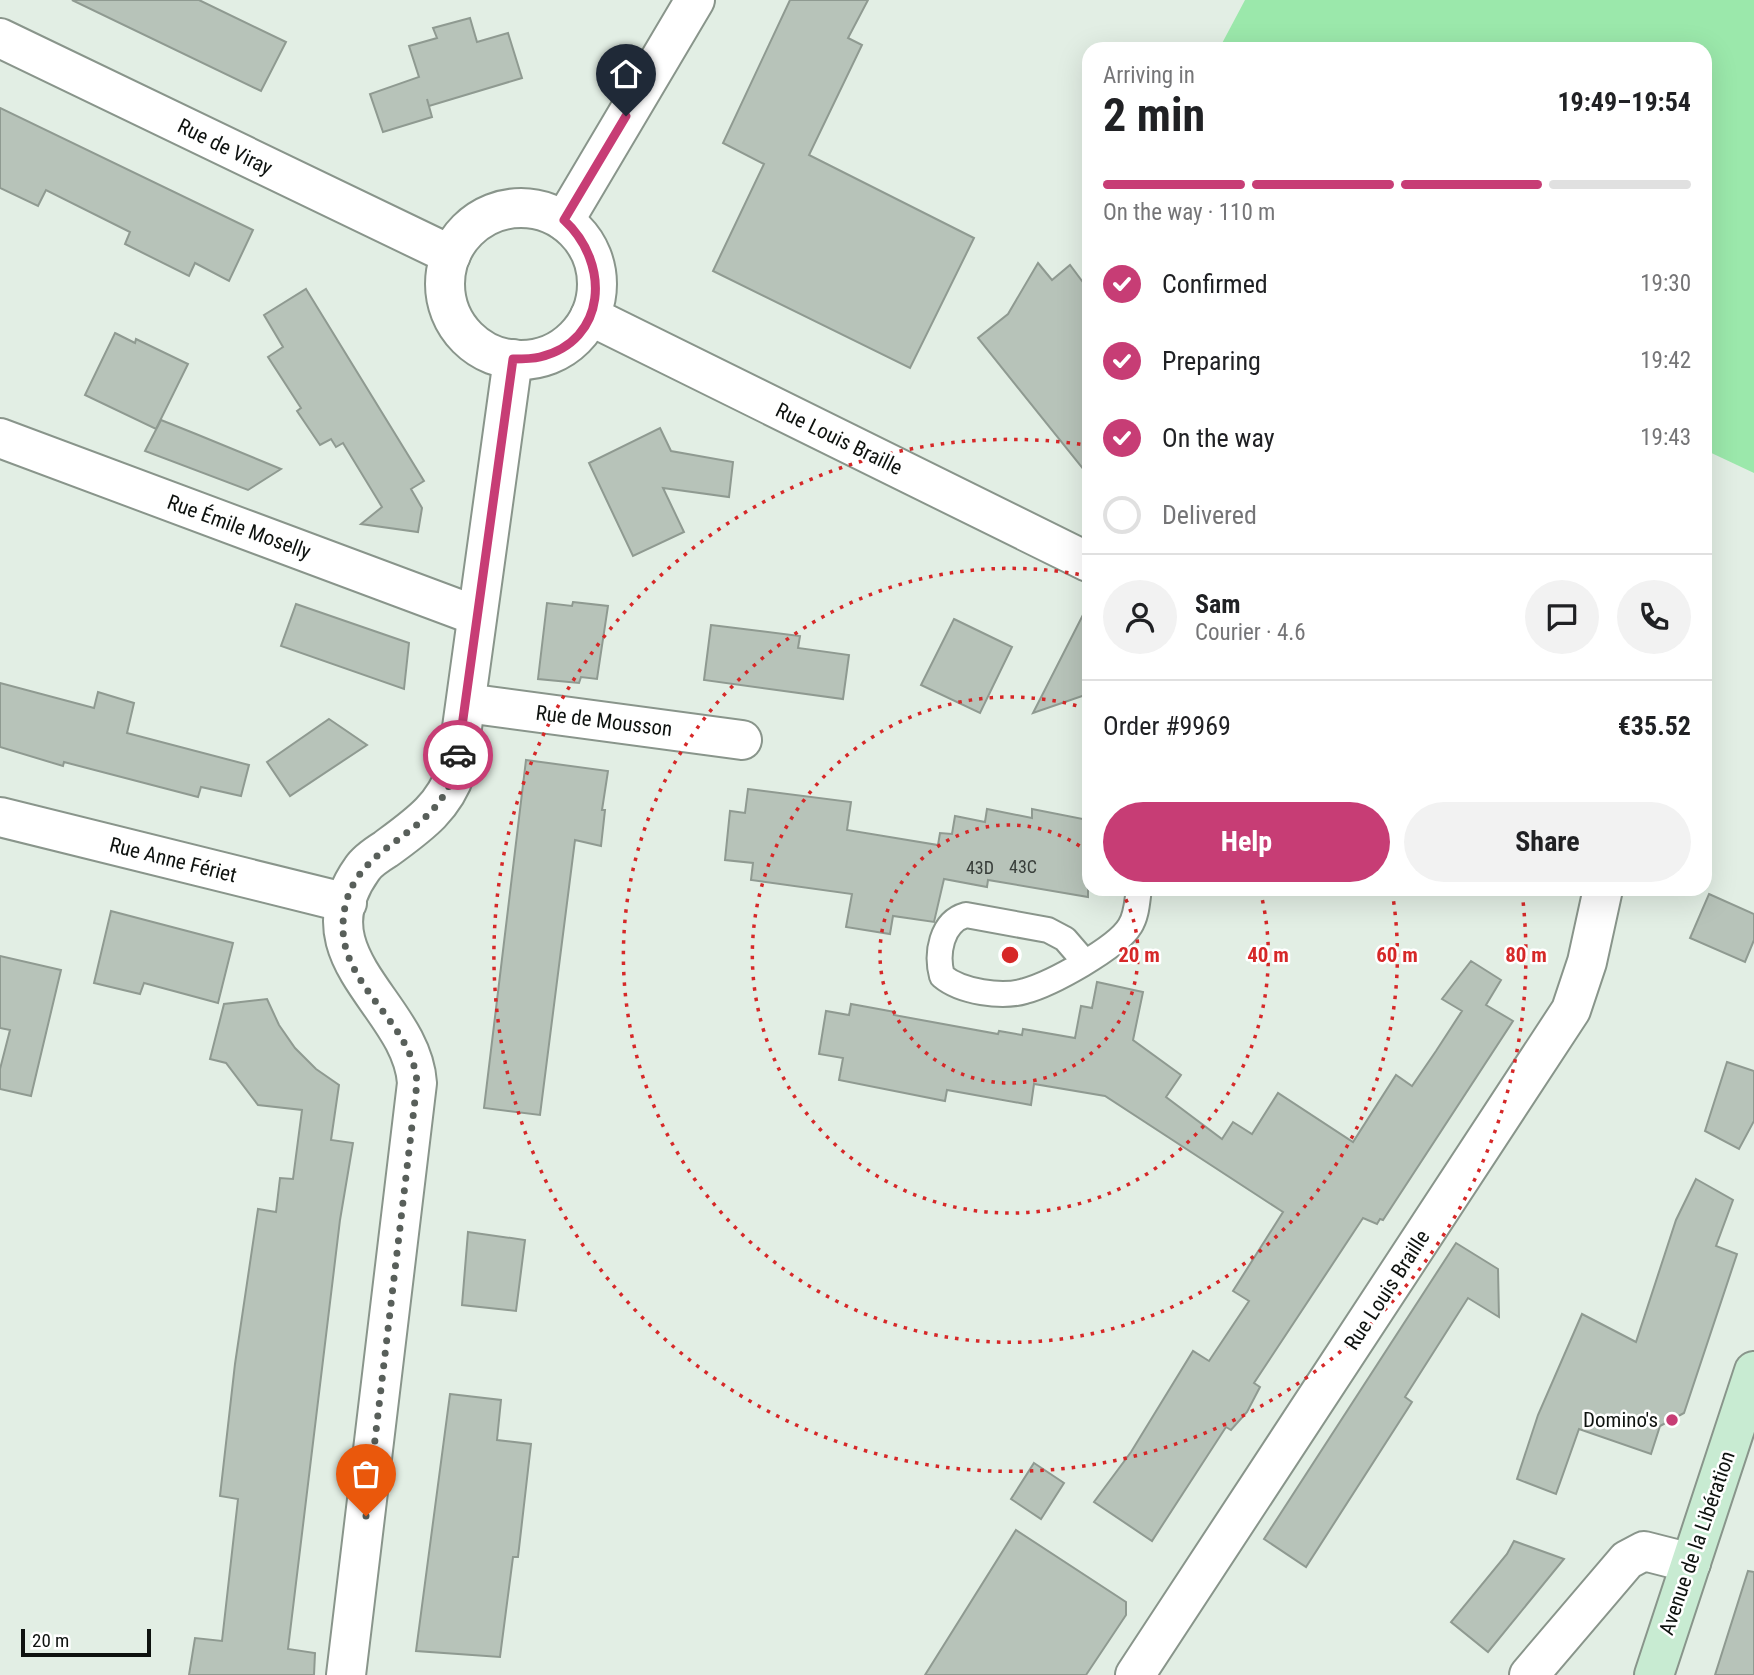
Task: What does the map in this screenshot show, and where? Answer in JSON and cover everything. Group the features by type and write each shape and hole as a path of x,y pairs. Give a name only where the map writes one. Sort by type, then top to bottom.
{"main road":[{"name":"Avenue de la Libération","path":"1654,1675 1754,1371"}],"street":[{"path":"564,220 695,0"},
{"name":"Rue de Viray","path":"0,38 451,255"},
{"path":"513,208 536,209 564,220 578,233 592,255 597,279 596,298 590,316 575,337 558,350 540,358 513,359 488,352 469,339 455,323 447,303 445,282 451,255 462,236 479,220 496,212 513,208"},
{"name":"Rue Louis Braille","path":"590,316 1082,559"},
{"path":"346,1675 417,1083 416,1069 400,1034 370,992 346,947 343,926 347,903 362,868 439,807 450,789 456,771 513,359"},
{"name":"Rue Émile Moselly","path":"0,438 477,616"},
{"name":"Rue de Mousson","path":"466,703 742,740"},
{"name":"Rue Anne Fériet","path":"0,817 347,903"},
{"name":"Rue Louis Braille","path":"1135,1675 1571,1010 1587,962 1601,896"},
{"path":"1529,1675 1627,1560 1644,1551 1690,1563"}],"lane":[{"path":"1084,961 1065,939 1048,930 966,915 956,918 945,930 940,969 947,981 998,993 1024,992 1084,961 1121,937 1131,925 1137,896"}],"green space":[{"path":"1245,0 1754,0 1754,473 1712,453 1712,42 1223,42"}],"building":[{"path":"72,0 199,0 286,42 261,91"},
{"path":"790,0 868,0 848,38 862,45 809,155 974,238 910,368 713,271 764,164 723,143"},
{"path":"470,18 477,42 508,33 522,78 429,106 427,99 432,117 383,132 370,94 419,77 409,46 437,38 433,28"},
{"path":"0,108 253,230 229,281 195,263 189,276 125,244 130,232 46,190 38,206 0,188"},
{"path":"1038,263 1052,280 1070,265 1082,281 1082,468 978,338 1008,314"},
{"path":"306,289 424,481 411,489 422,508 418,532 361,524 382,507 343,443 336,447 331,439 320,445 297,411 301,408 268,357 283,347 264,315"},
{"path":"115,333 135,343 136,339 188,364 156,429 85,395"},
{"path":"161,420 281,469 248,490 145,451"},
{"path":"660,428 671,451 733,462 729,497 663,488 684,532 633,556 589,463"},
{"path":"573,602 608,606 597,679 581,677 579,683 538,679 547,603 572,606"},
{"path":"296,604 409,643 404,689 281,646"},
{"path":"1082,617 1082,696 1033,713"},
{"path":"954,619 1012,647 980,713 921,685"},
{"path":"711,625 800,636 798,648 849,655 843,699 704,680"},
{"path":"0,683 94,708 98,692 134,703 127,733 249,765 241,796 201,787 198,797 64,762 63,766 0,747"},
{"path":"329,719 367,745 290,796 267,762"},
{"path":"526,760 608,771 602,810 605,810 601,846 575,840 540,1115 484,1108"},
{"path":"748,789 851,802 847,830 938,845 940,833 952,834 955,816 985,822 987,809 1032,818 1032,809 1082,819 1082,896 988,880 987,887 944,879 934,922 893,916 890,934 846,927 852,894 751,880 753,863 725,860 730,811 745,813"},
{"path":"1708,896 1754,914 1754,940 1745,962 1690,938"},
{"path":"111,911 233,943 218,1003 144,983 140,994 94,983"},
{"path":"0,956 61,970 31,1096 0,1089 0,1069 10,1030 0,1028"},
{"path":"1471,961 1501,980 1486,1005 1513,1021 1383,1220 1380,1219 1377,1224 1363,1218 1254,1383 1260,1387 1247,1412 1231,1430 1226,1427 1152,1541 1094,1502 1131,1452 1193,1351 1209,1361 1249,1301 1233,1291 1283,1212 1105,1096 1034,1084 1031,1105 947,1090 945,1101 839,1080 843,1058 819,1054 826,1011 849,1015 851,1004 895,1012 894,1015 998,1034 999,1031 1022,1035 1023,1029 1075,1038 1081,1006 1092,1008 1097,982 1143,992 1133,1040 1181,1075 1166,1097 1222,1139 1233,1122 1252,1134 1278,1093 1353,1142 1396,1075 1412,1086 1436,1051 1462,1011 1442,999"},
{"path":"267,999 279,1025 295,1048 316,1069 339,1085 331,1140 353,1143 340,1220 288,1649 315,1653 314,1675 189,1675 195,1638 222,1641 238,1499 220,1496 235,1364 258,1209 276,1212 280,1178 293,1179 302,1110 258,1105 226,1063 210,1059 224,1004"},
{"path":"1727,1062 1754,1071 1754,1121 1739,1149 1705,1131"},
{"path":"1696,1179 1733,1200 1716,1246 1737,1254 1684,1413 1660,1426 1651,1454 1579,1429 1556,1494 1517,1479 1538,1415 1582,1314 1636,1342 1676,1220"},
{"path":"468,1232 525,1240 516,1311 462,1305"},
{"path":"1456,1243 1498,1269 1499,1317 1468,1298 1405,1397 1412,1402 1306,1567 1264,1539"},
{"path":"450,1394 501,1400 497,1440 531,1444 518,1557 513,1557 500,1657 416,1651"},
{"path":"1034,1463 1064,1483 1041,1519 1011,1499"},
{"path":"1016,1530 1126,1602 1126,1615 1086,1675 925,1675"},
{"path":"1514,1541 1564,1559 1488,1652 1451,1622 1507,1554"},
{"path":"1748,1571 1754,1572 1754,1675 1715,1675"}],"way so far":[{"path":"366,1516 417,1083 416,1069 400,1034 358,973 346,947 343,926 347,903 362,868 439,807 450,789 458,755"}],"place":[{"name":"Domino's","path":"1672,1420"}],"route":[{"path":"458,755 513,359 540,358 558,350 575,337 590,316 596,298 597,279 592,255 578,233 564,220 626,116"}]}
